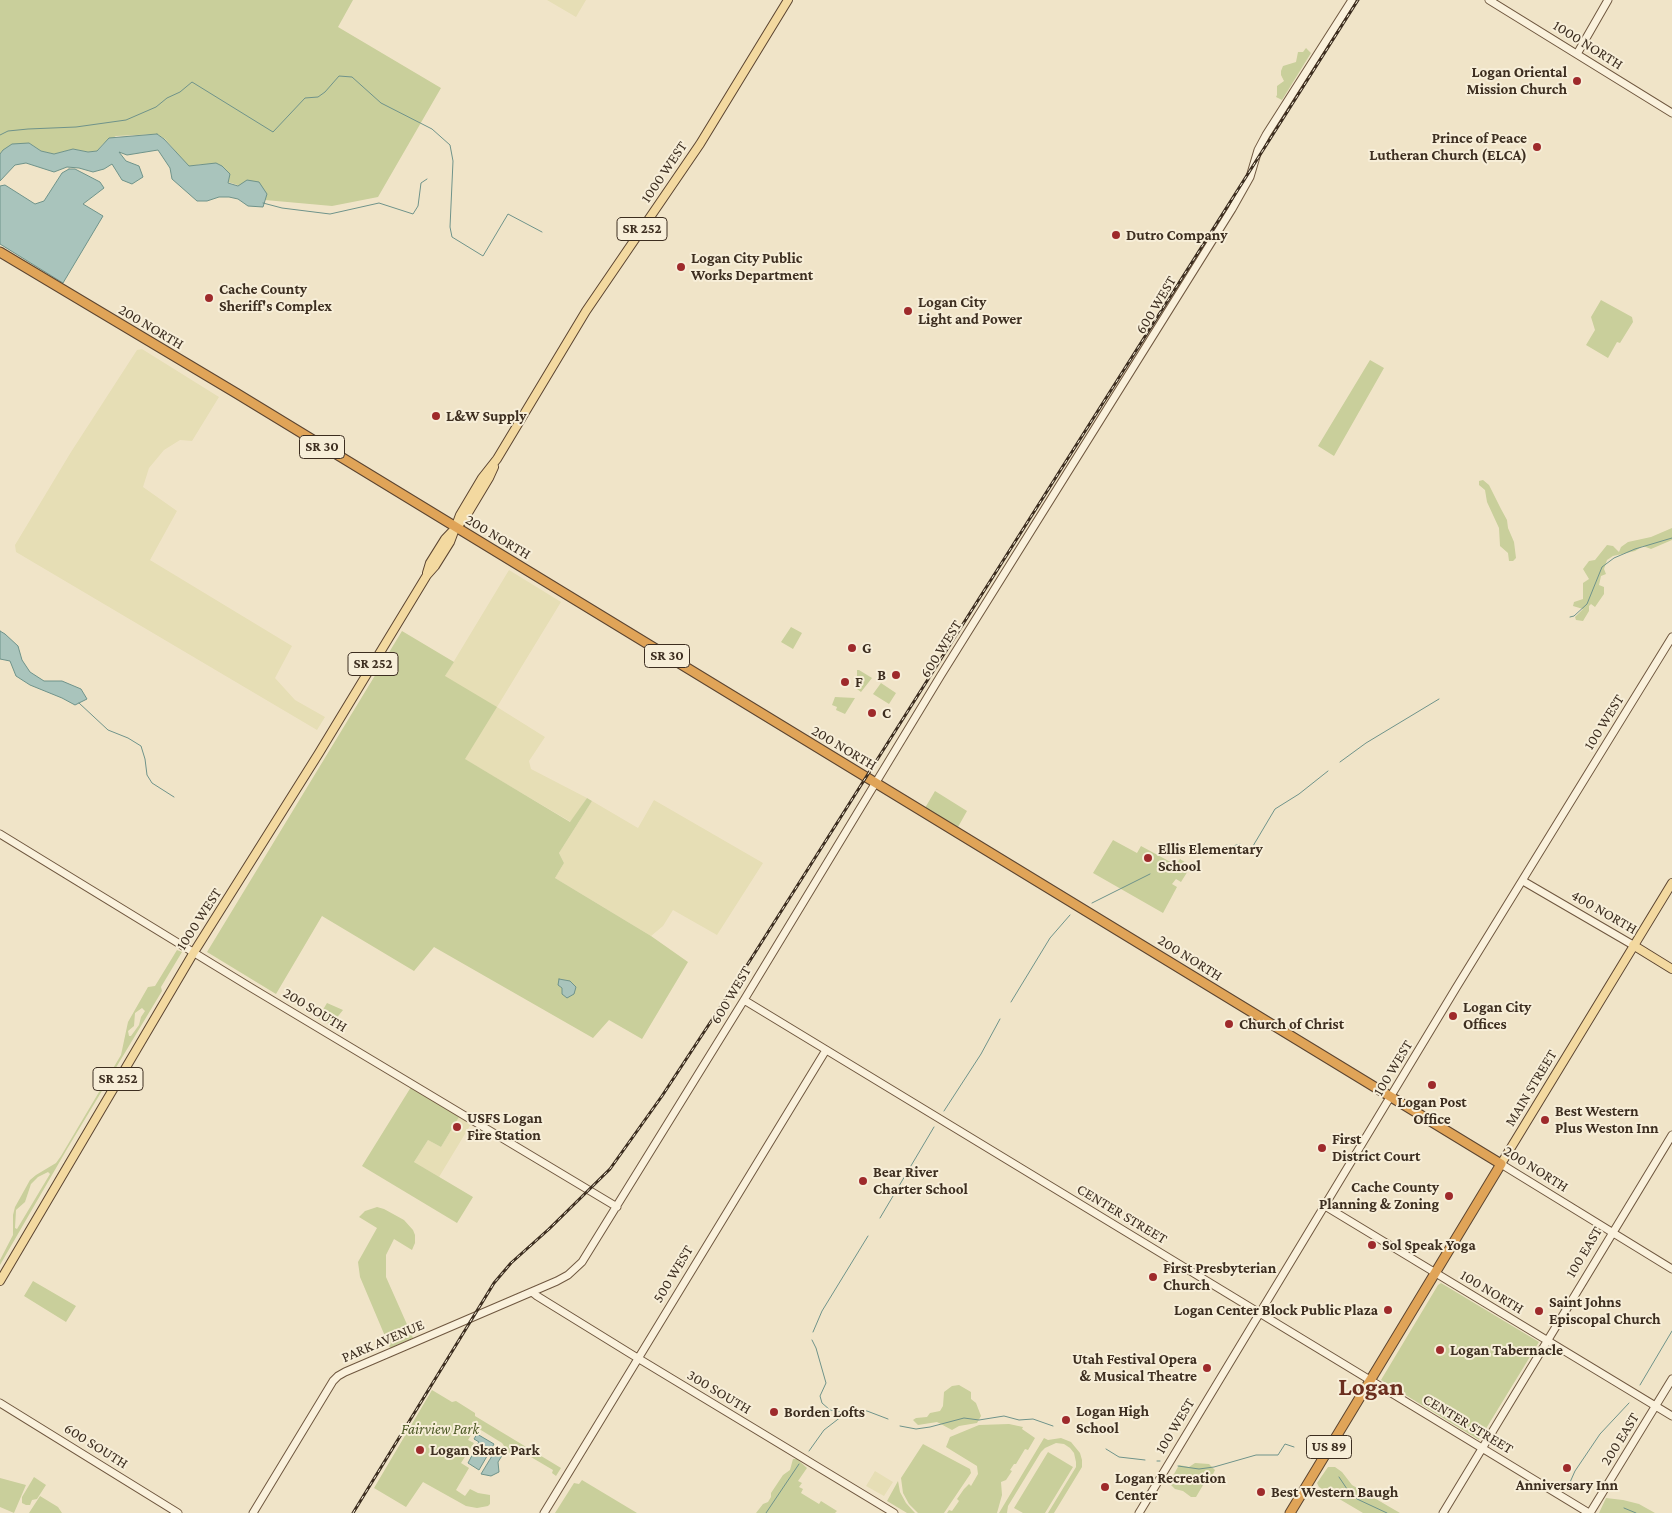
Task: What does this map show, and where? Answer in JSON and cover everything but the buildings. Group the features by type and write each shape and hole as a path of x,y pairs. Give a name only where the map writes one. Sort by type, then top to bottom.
{"highway":[{"name":"200 NORTH","path":"0,252 1502,1164"},
{"name":"MAIN STREET","path":"1290,1513 1434,1273 1502,1164"}],"main road":[{"name":"1000 WEST","path":"0,1280 194,952 314,762 427,575 430,563 445,539 455,528 464,507 482,478 497,459 586,311 700,144 788,0"},
{"name":"MAIN STREET","path":"1502,1164 1672,883"},
{"name":"400 NORTH","path":"1633,945 1672,969"}],"street":[{"name":"600 WEST","path":"532,1292 568,1275 577,1268 589,1252 941,675 1232,209 1250,178 1258,150 1266,135 1352,0"},
{"name":"1000 NORTH","path":"1489,0 1672,112"},
{"path":"1576,54 1608,0"},
{"name":"100 WEST","path":"1139,1513 1672,637"},
{"name":"200 SOUTH","path":"0,834 617,1207"},
{"name":"400 NORTH","path":"1523,880 1633,945"},
{"name":"CENTER STREET","path":"744,1000 1369,1381 1590,1513"},
{"name":"500 WEST","path":"544,1513 826,1050"},
{"name":"100 EAST","path":"1443,1513 1672,1135"},
{"name":"200 NORTH","path":"1502,1164 1672,1269"},
{"name":"100 NORTH","path":"1325,1206 1672,1416"},
{"name":"300 SOUTH","path":"532,1292 638,1359 894,1513"},
{"name":"PARK AVENUE","path":"253,1513 338,1376 532,1292"},
{"name":"200 EAST","path":"1590,1513 1672,1379"},
{"name":"600 SOUTH","path":"0,1403 178,1513"}],"shaded area":[{"path":"547,0 586,0 576,17"},
{"path":"142,349 219,397 192,441 180,440 164,450 149,468 143,487 177,511 150,560 292,646 275,678 295,700 325,717 317,730 16,552 15,545 71,452 137,350"},
{"path":"509,570 561,602 497,707 545,737 529,761 531,769 587,798 571,822 464,759 445,676"},
{"path":"654,800 763,863 717,935 673,910 663,926 651,936 555,878 564,863 559,853 592,801 638,828"},
{"path":"459,1117 471,1124 439,1177 414,1162 428,1140 441,1147"},
{"path":"875,1471 893,1482 884,1496 866,1486"}],"green space":[{"path":"0,0 353,0 338,27 441,88 378,197 332,206 265,200 266,194 228,182 229,174 201,164 189,167 165,139 157,134 116,136 103,144 97,151 88,152 73,149 54,154 41,151 29,143 3,150 0,154"},
{"path":"1306,48 1311,53 1282,100 1276,97 1277,86 1284,81 1281,75 1283,66 1296,62 1298,52 1303,52"},
{"path":"1601,300 1632,317 1633,322 1620,343 1617,342 1608,358 1586,345 1595,330 1591,317"},
{"path":"1370,360 1384,368 1334,456 1318,446"},
{"path":"1483,480 1489,485 1507,520 1514,542 1516,558 1513,561 1509,561 1508,553 1500,546 1499,528 1487,502 1485,490 1479,485 1479,481"},
{"path":"1672,528 1672,540 1651,549 1643,546 1635,551 1613,556 1607,560 1604,569 1606,574 1601,576 1599,585 1604,587 1604,594 1595,607 1591,604 1589,606 1589,611 1583,621 1576,620 1575,617 1583,609 1573,606 1574,602 1583,599 1583,583 1589,579 1583,569 1589,561 1595,560 1607,545 1613,546 1619,552 1621,547 1628,542 1651,537"},
{"path":"791,627 802,633 793,649 781,642"},
{"path":"402,631 454,662 445,676 497,707 465,759 570,822 587,798 592,801 559,853 564,863 555,878 651,936 688,962 642,1039 609,1020 593,1038 434,947 414,971 322,916 276,994 207,952"},
{"path":"857,670 872,678 861,692 857,689"},
{"path":"881,683 896,693 889,704 873,694"},
{"path":"835,697 855,698 845,714 836,710 837,707 832,705"},
{"path":"935,791 967,811 958,827 925,808"},
{"path":"1113,840 1137,853 1141,846 1176,865 1180,859 1191,866 1181,882 1176,879 1172,884 1177,887 1163,913 1093,873"},
{"path":"177,950 182,952 161,987 162,991 0,1265 0,1260 13,1235 15,1207 30,1180 56,1163 61,1156 121,1055 128,1022 148,987 155,986","holes":["142,1008 145,1011 139,1025 129,1036 128,1031 134,1026 135,1013","48,1172 50,1174 17,1229 15,1228 16,1210 25,1202 31,1184 38,1177"]},
{"path":"327,1003 343,1010 331,1025 318,1018"},
{"path":"411,1087 459,1117 441,1147 428,1140 414,1162 473,1197 457,1223 362,1166"},
{"path":"377,1207 404,1220 415,1235 415,1243 412,1250 394,1239 386,1255 386,1277 413,1338 390,1348 360,1277 358,1262 377,1228 359,1217 365,1211"},
{"path":"33,1281 76,1306 66,1322 24,1296"},
{"path":"1441,1283 1539,1342 1479,1440 1381,1380"},
{"path":"959,1385 971,1392 971,1399 976,1403 981,1416 977,1423 959,1426 952,1430 937,1422 918,1425 913,1420 927,1417 930,1413 940,1411 943,1406 944,1392 952,1386"},
{"name":"Fairview Park","path":"432,1390 452,1402 456,1401 475,1413 475,1416 561,1468 556,1476 552,1473 553,1470 519,1450 509,1453 502,1443 476,1427 468,1440 474,1443 461,1463 469,1468 456,1490 465,1496 470,1489 478,1493 490,1495 490,1504 488,1506 477,1508 466,1506 423,1482 406,1507 374,1488"},
{"path":"1009,1424 1023,1427 1022,1429 1035,1438 1028,1450 1025,1449 1016,1464 1014,1464 1006,1480 1001,1482 1002,1495 997,1513 947,1513 949,1510 952,1511 964,1489 969,1484 971,1486 978,1474 977,1466 946,1447 950,1437 979,1425"},
{"path":"1044,1438 1048,1440 1061,1438 1071,1442 1080,1453 1082,1467 1054,1513 1048,1513 1076,1467 1076,1462 1074,1453 1064,1444 1056,1443 1045,1448 1008,1506 1007,1513 999,1513"},
{"path":"923,1444 970,1469 971,1473 944,1513 918,1513 909,1504 903,1493 901,1478"},
{"path":"1048,1452 1073,1467 1045,1513 1023,1513 1014,1508"},
{"path":"793,1459 797,1459 807,1468 798,1481 802,1483 799,1487 803,1489 801,1493 819,1504 821,1501 837,1511 835,1513 756,1513 763,1504 768,1502 771,1493 783,1475 790,1470"},
{"path":"1195,1463 1209,1464 1215,1470 1213,1474 1209,1475 1196,1497 1191,1497 1183,1491 1175,1489 1169,1483 1179,1465 1189,1467"},
{"path":"1328,1467 1335,1467 1342,1472 1352,1485 1400,1513 1363,1513 1319,1487 1317,1483"},
{"path":"34,1477 46,1485 37,1499 32,1500 30,1505 26,1505 22,1503 22,1497"},
{"path":"0,1478 26,1485 14,1513 0,1507"},
{"path":"582,1480 637,1513 555,1513 574,1483 579,1484"},
{"path":"898,1481 900,1492 906,1503 915,1513 907,1513 887,1501"},
{"path":"40,1496 58,1507 62,1513 29,1513"},
{"path":"1606,1498 1639,1504 1655,1513 1599,1513"}],"water":[{"path":"157,134 189,166 216,163 230,174 228,183 238,186 247,180 259,182 267,194 263,207 248,206 238,199 229,197 197,201 172,179 170,168 158,150 127,155 119,152 126,161 139,166 143,177 132,184 122,180 112,164 104,169 93,172 67,167 54,172 26,163 15,165 0,181 0,154 12,144 29,143 41,151 54,154 73,149 88,152 97,151 109,138"},
{"path":"69,169 75,169 100,182 104,188 83,204 103,216 63,283 0,244 0,186 5,185 35,204 44,201 62,173"},
{"path":"0,631 18,646 22,660 30,672 44,681 62,681 81,689 87,699 75,705 30,685 16,676 10,661 0,659"},
{"path":"559,979 570,981 576,987 574,994 567,998 562,994 562,988 558,985"},
{"path":"477,1434 494,1444 479,1470 468,1463 479,1442 474,1439"},
{"path":"498,1446 503,1454 498,1462 499,1472 491,1476 481,1474"}],"waterway":[{"path":"0,135 8,131 76,127 126,120 156,107 192,82 273,132 305,98 318,97 339,76 352,77 381,103 432,129 450,145 453,161 450,227 452,237 483,256 508,214 542,232"},
{"path":"263,203 282,208 330,214 379,203 413,214 418,206 421,183 427,179"},
{"path":"1570,617 1574,616 1587,604 1602,567 1614,558 1635,549 1672,538"},
{"path":"1340,762 1366,743 1439,699"},
{"path":"79,703 108,730 128,738 141,746 147,775 152,783 174,797"},
{"path":"1253,846 1275,809 1299,794 1328,771"},
{"path":"1233,846 1240,844"},
{"path":"1193,855 1206,848"},
{"path":"1092,903 1150,874"},
{"path":"1011,1002 1050,938 1070,915"},
{"path":"944,1111 981,1054 1000,1019"},
{"path":"880,1218 934,1127"},
{"path":"813,1332 822,1311 868,1236"},
{"path":"1640,1385 1672,1331"},
{"path":"812,1340 826,1383 820,1396 822,1403 830,1410 845,1413"},
{"path":"1567,1489 1575,1471 1600,1434 1629,1403"},
{"path":"809,1451 824,1430 846,1413 858,1410 867,1411 888,1419"},
{"path":"900,1426 916,1429 964,1418 979,1420 1004,1416 1019,1420 1033,1419 1053,1426"},
{"path":"1178,1466 1199,1469 1214,1467 1256,1455 1278,1455 1285,1444 1294,1447"},
{"path":"1106,1449 1119,1457 1145,1460"},
{"path":"766,1513 799,1464"},
{"path":"1339,1477 1357,1499 1387,1513"},
{"path":"1624,1508 1636,1513"}],"railway":[{"path":"353,1513 494,1283 511,1263 549,1229 610,1169 662,1096 725,1000 1358,0"}],"place":[{"name":"Logan Oriental Mission Church","path":"1577,81"},
{"name":"Prince of Peace Lutheran Church (ELCA)","path":"1537,147"},
{"name":"Dutro Company","path":"1116,235"},
{"name":"Logan City Public Works Department","path":"681,267"},
{"name":"Cache County Sheriff's Complex","path":"209,298"},
{"name":"Logan City Light and Power","path":"908,311"},
{"name":"L&W Supply","path":"436,416"},
{"name":"G","path":"852,648"},
{"name":"B","path":"896,675"},
{"name":"F","path":"845,682"},
{"name":"C","path":"872,713"},
{"name":"Ellis Elementary School","path":"1148,858"},
{"name":"Logan City Offices","path":"1453,1016"},
{"name":"Church of Christ","path":"1229,1024"},
{"name":"Logan Post Office","path":"1432,1085"},
{"name":"Best Western Plus Weston Inn","path":"1545,1120"},
{"name":"USFS Logan Fire Station","path":"457,1127"},
{"name":"First District Court","path":"1322,1148"},
{"name":"Bear River Charter School","path":"863,1181"},
{"name":"Cache County Planning & Zoning","path":"1449,1196"},
{"name":"Sol Speak Yoga","path":"1372,1245"},
{"name":"First Presbyterian Church","path":"1153,1277"},
{"name":"Logan Center Block Public Plaza","path":"1388,1310"},
{"name":"Saint Johns Episcopal Church","path":"1539,1311"},
{"name":"Logan Tabernacle","path":"1440,1350"},
{"name":"Utah Festival Opera & Musical Theatre","path":"1207,1368"},
{"name":"Borden Lofts","path":"774,1412"},
{"name":"Logan High School","path":"1066,1420"},
{"name":"Logan Skate Park","path":"420,1450"},
{"name":"Anniversary Inn","path":"1567,1468"},
{"name":"Logan Recreation Center","path":"1105,1487"},
{"name":"Best Western Baugh","path":"1261,1492"}],"district":[{"name":"Logan","path":"1371,1387"}]}
